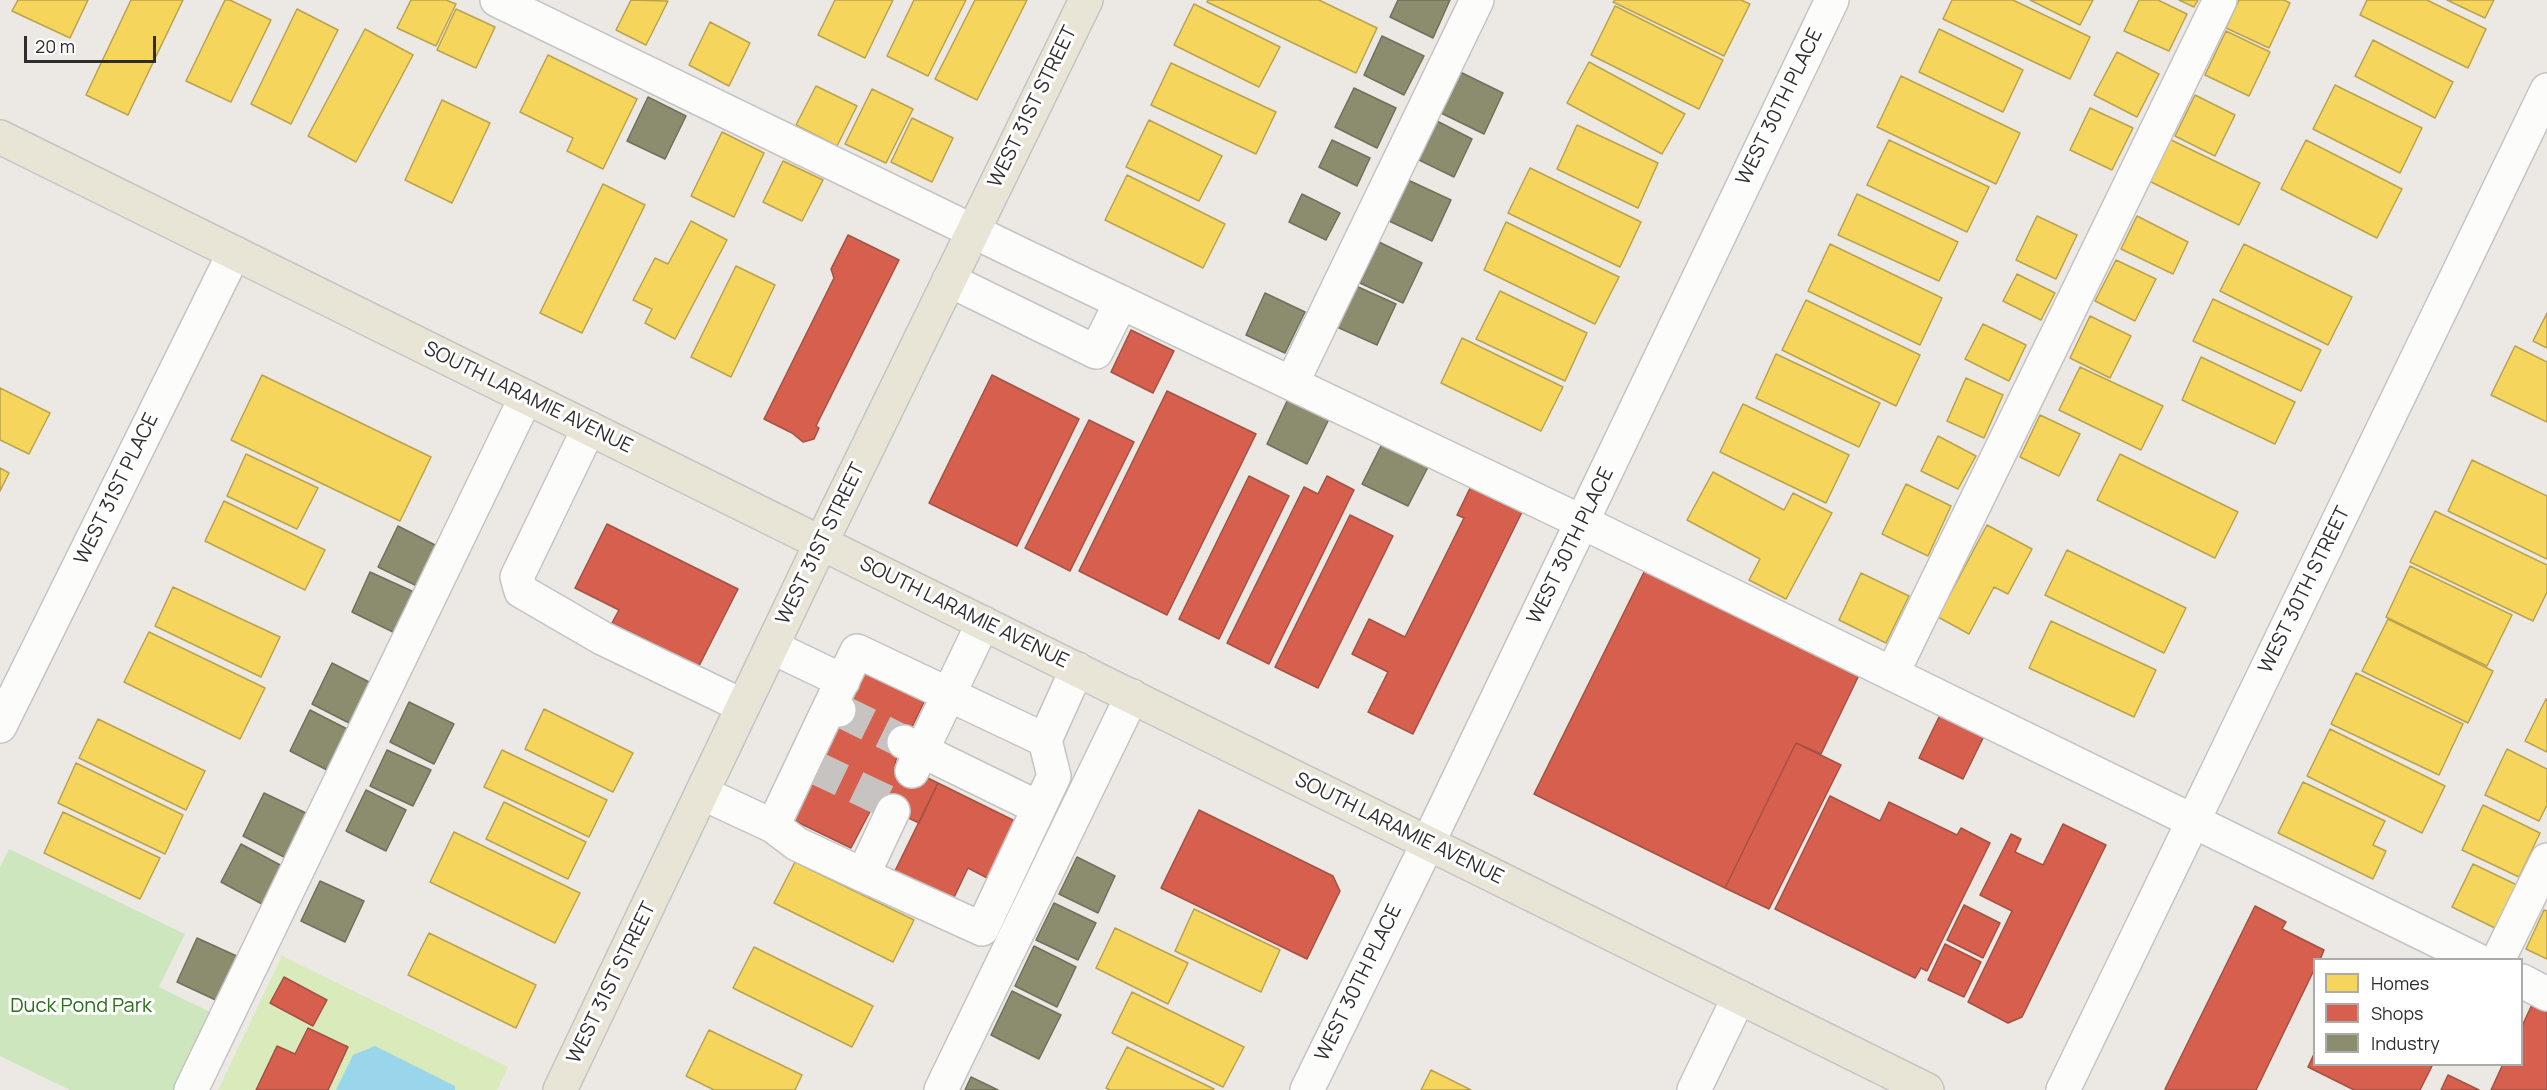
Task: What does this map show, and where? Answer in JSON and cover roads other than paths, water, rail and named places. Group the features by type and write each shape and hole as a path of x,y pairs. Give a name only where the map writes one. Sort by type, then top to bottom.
{"main road":[{"name":"WEST 31ST STREET","path":"560,1090 821,543 1086,0"},
{"name":"SOUTH LARAMIE AVENUE","path":"0,137 1927,1090"}],"street":[{"path":"497,0 1582,522 2473,958"},
{"path":"1292,383 1476,0"},
{"name":"WEST 30TH PLACE","path":"1307,1090 1428,843 1832,0"},
{"path":"1892,674 2220,0"},
{"name":"WEST 30TH STREET","path":"2063,1090 2547,90"},
{"name":"WEST 31ST PLACE","path":"0,726 234,253"},
{"path":"949,280 1096,351 1121,302"},
{"path":"191,1090 526,397"},
{"path":"589,428 517,577 521,591 602,638 743,706"},
{"path":"983,623 949,696 913,755 1039,808"},
{"path":"772,647 837,699"},
{"path":"773,826 807,764 857,651 1045,740"},
{"path":"702,793 773,826 797,843 982,929 1054,776 1045,740 1077,669"},
{"path":"941,1090 1132,696"},
{"path":"864,875 893,811"},
{"path":"2499,958 2547,860"},
{"path":"2523,982 2547,994"},
{"path":"1694,1090 1739,997"}],"water":[{"path":"375,1046 455,1086 455,1090 336,1090 353,1055"}],"tunnel":[{"path":"839,710 904,742"},
{"path":"812,766 896,806"}],"park label":[{"name":"Duck Pond Park","path":"81,1006"}]}
